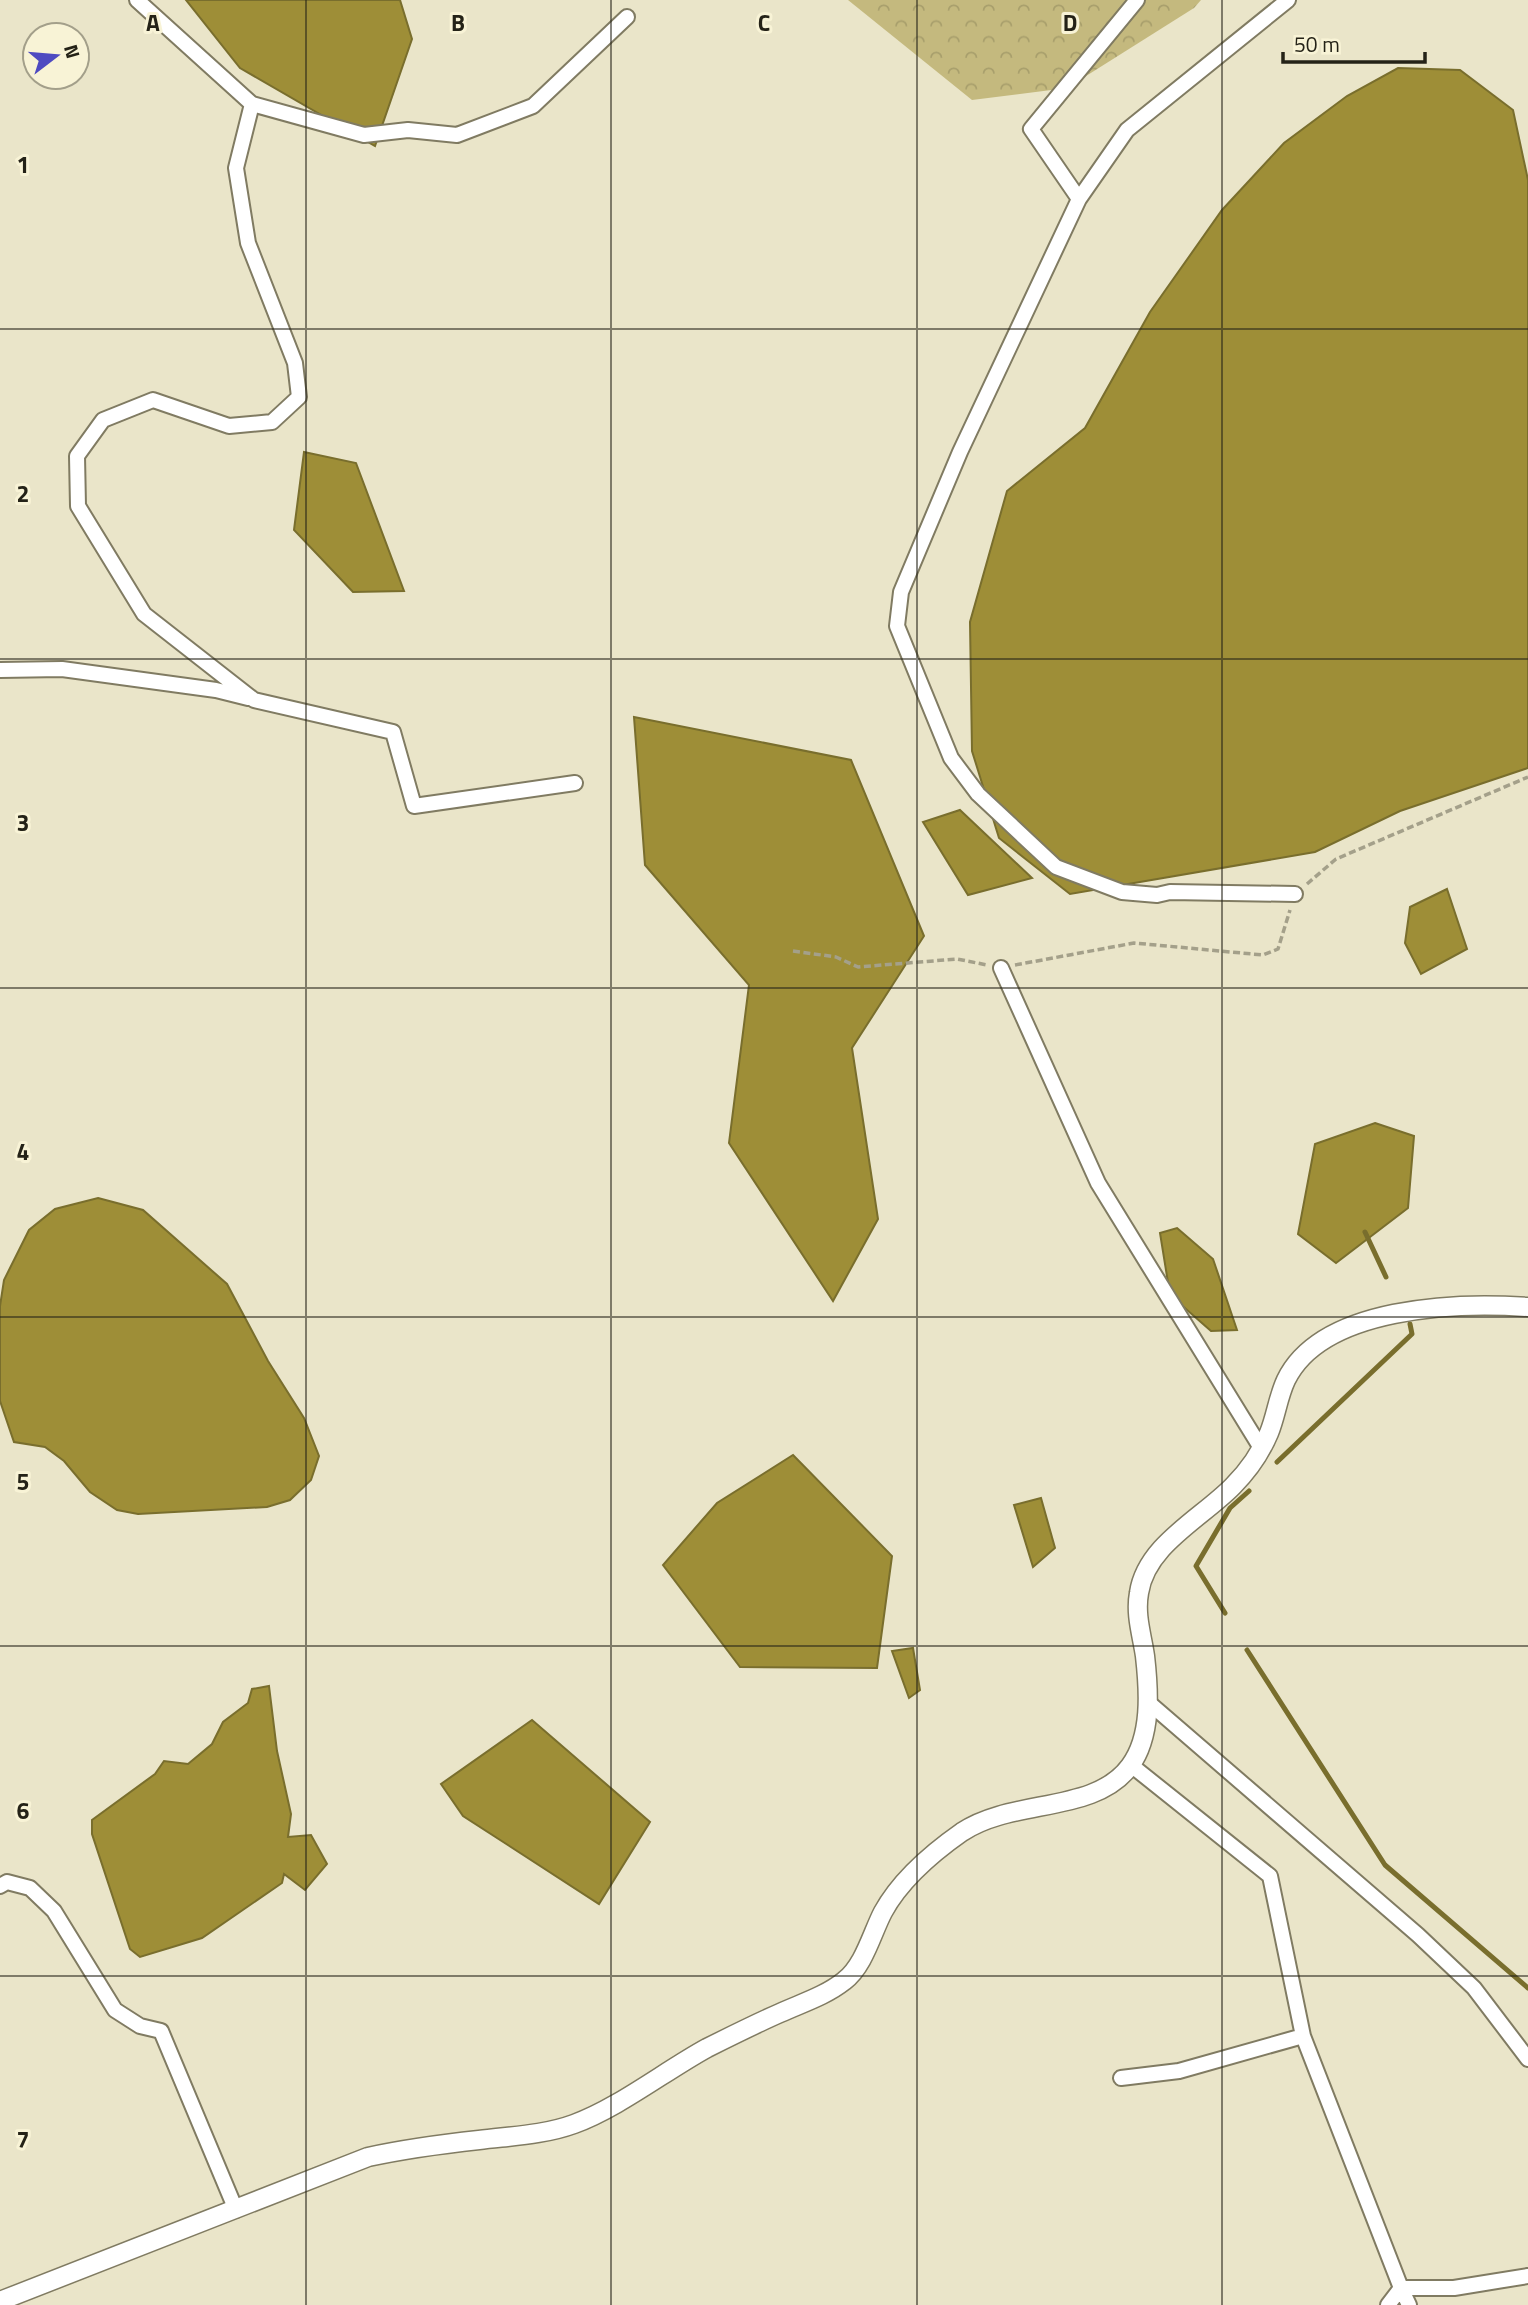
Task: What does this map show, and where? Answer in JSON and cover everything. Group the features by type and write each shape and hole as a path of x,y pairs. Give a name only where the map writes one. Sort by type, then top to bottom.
{"street":[{"path":"137,0 252,104 364,135 408,130 457,135 533,106 627,17"},
{"path":"1079,199 1031,129 1137,0"},
{"path":"1288,0 1127,130 1079,199 955,465 901,592 897,626 951,758 978,794 1056,867 1122,892 1157,895 1170,892 1295,894"},
{"path":"252,104 236,168 248,243 295,363 299,397 272,422 229,426 153,400 103,420 77,456 78,506 144,614 254,700"},
{"path":"0,670 62,669 216,690 393,732 414,806 575,783"},
{"path":"1001,968 1098,1183 1261,1448"},
{"path":"0,2301 54,2277 236,2210 368,2157 415,2147 540,2133 576,2123 706,2049 824,1994 849,1979 886,1908 909,1877 917,1867 965,1830 1014,1810 1080,1798 1110,1786 1131,1765 1144,1738 1147,1702 1145,1657 1137,1612 1139,1588 1151,1563 1171,1540 1234,1485 1261,1448 1287,1376 1311,1349 1366,1320 1419,1308 1500,1305 1528,1307"},
{"path":"1147,1702 1418,1935 1474,1988 1528,2059"},
{"path":"1131,1765 1270,1876 1303,2036 1409,2305"},
{"path":"0,1886 7,1882 30,1888 54,1911 115,2010 140,2026 161,2031 236,2210"},
{"path":"1121,2078 1179,2071 1303,2036"},
{"path":"1401,2288 1454,2288 1528,2276"},
{"path":"1388,2305 1401,2288"}],"path":[{"path":"793,951 836,957 858,967 957,959 1001,968 1134,943 1263,955 1278,948 1295,894 1336,859 1528,777"}],"green space":[{"path":"848,0 1201,0 1194,8 1067,88 972,100"}],"shaded area":[{"path":"186,0 400,0 412,39 375,146 240,68"},
{"path":"1398,68 1460,70 1513,110 1528,180 1528,768 1400,811 1315,852 1070,894 999,838 972,751 970,622 1007,491 1085,428 1150,312 1222,210 1284,143 1347,96"},
{"path":"304,452 356,463 404,591 353,592 294,530"},
{"path":"634,717 851,760 924,936 852,1048 878,1219 833,1301 729,1143 749,985 645,865"},
{"path":"960,810 1032,878 968,895 923,822"},
{"path":"1447,889 1467,949 1421,974 1405,943 1410,907"},
{"path":"1375,1123 1414,1136 1408,1208 1336,1263 1298,1234 1315,1144"},
{"path":"98,1198 143,1210 227,1284 268,1361 304,1418 319,1456 311,1480 290,1500 267,1507 138,1514 117,1510 90,1492 64,1461 45,1447 14,1442 0,1401 0,1306 4,1280 29,1230 55,1209"},
{"path":"1177,1228 1213,1259 1237,1330 1211,1331 1170,1295 1160,1233"},
{"path":"793,1455 892,1556 877,1668 740,1667 663,1565 717,1503"},
{"path":"1041,1498 1055,1548 1033,1567 1014,1505"},
{"path":"913,1648 920,1690 909,1698 892,1651"},
{"path":"269,1686 277,1751 291,1814 288,1837 311,1835 327,1864 305,1890 284,1874 282,1883 202,1938 140,1957 130,1949 92,1834 92,1820 155,1774 164,1761 188,1764 212,1744 223,1722 248,1703 252,1689"},
{"path":"532,1720 650,1822 599,1904 463,1816 441,1784"}],"waterway":[{"path":"1365,1232 1386,1277"},
{"path":"1277,1462 1412,1334 1410,1324"},
{"path":"1225,1613 1196,1566 1230,1508 1249,1491"},
{"path":"1247,1650 1385,1865 1528,1988"}]}
